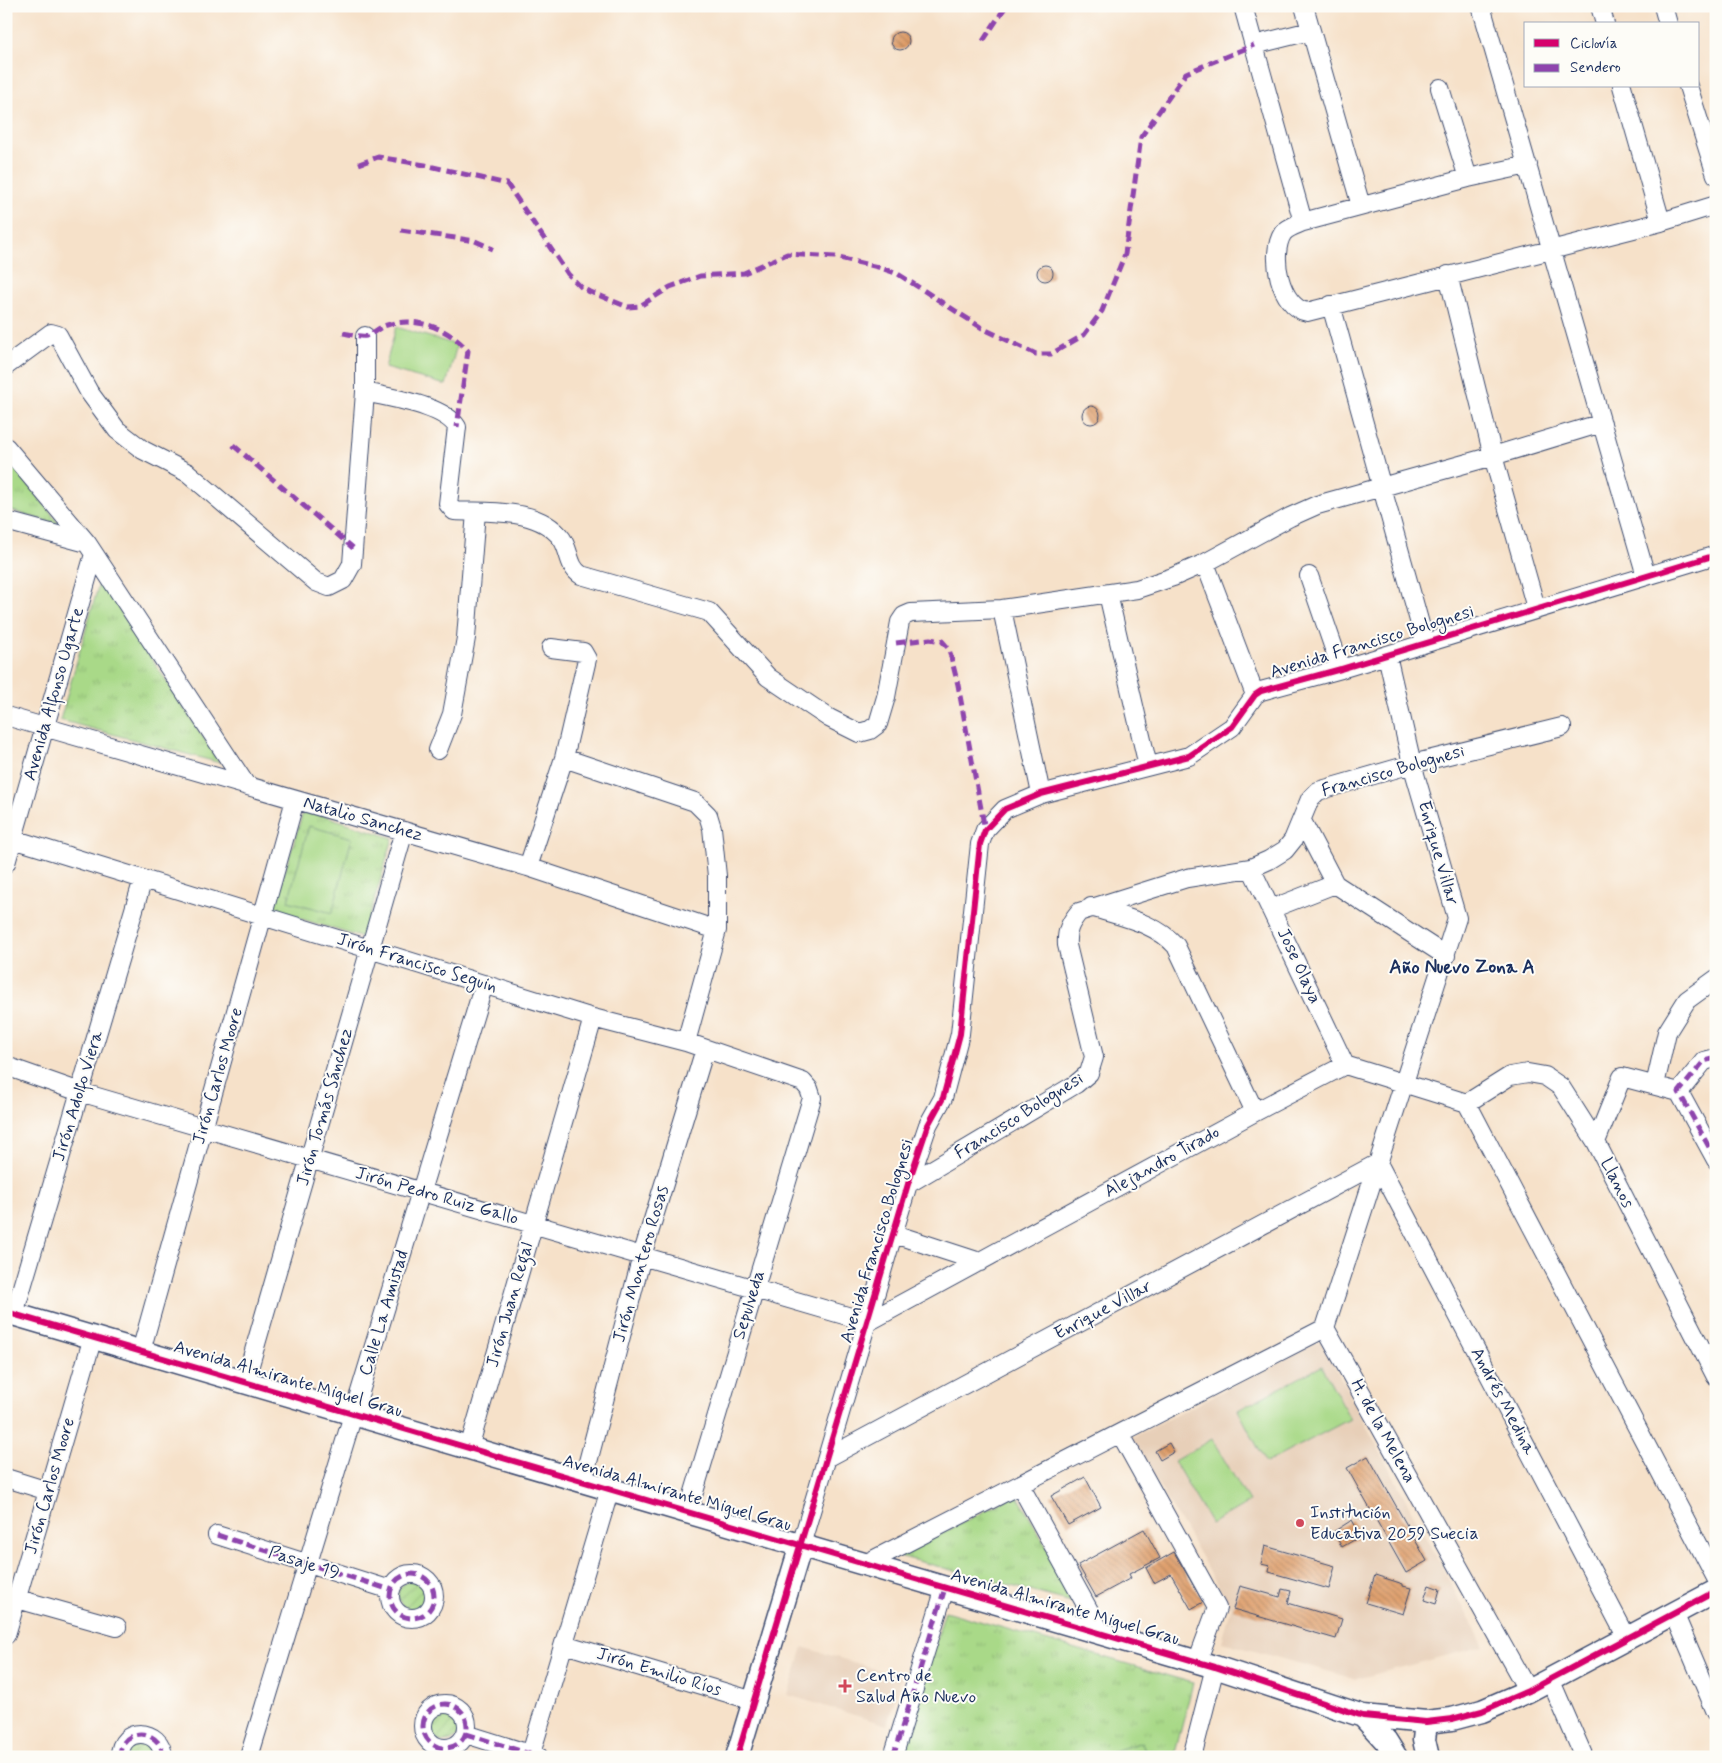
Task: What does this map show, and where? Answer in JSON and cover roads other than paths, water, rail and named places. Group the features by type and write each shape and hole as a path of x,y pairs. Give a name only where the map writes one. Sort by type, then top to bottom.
{"street":[{"path":"1243,6 1303,222"},
{"path":"1304,6 1361,206"},
{"path":"1481,6 1646,576"},
{"path":"1600,6 1604,22"},
{"path":"1663,6 1667,22"},
{"path":"1254,45 1310,31"},
{"path":"1440,88 1468,178"},
{"path":"1623,88 1661,222"},
{"path":"1689,88 1716,175"},
{"path":"1528,165 1468,178 1290,227 1279,242 1278,265 1281,284 1289,302 1298,311 1307,312 1551,248 1661,222 1716,205"},
{"path":"1448,276 1493,456 1536,608"},
{"path":"1331,306 1380,488 1425,642"},
{"path":"6,366 50,333 58,335 89,392 117,430 143,450 188,473 316,582 329,587 343,580 352,564 365,392 365,336"},
{"path":"365,392 415,404 451,418 457,427 448,504 454,511 523,516 540,520 551,527 563,541 574,570 581,575 708,612 768,677 829,718 859,733 870,730 878,724 886,697 900,622 904,616 918,612 1002,609 1108,594 1173,577 1206,563 1290,517 1317,505 1493,456 1602,423"},
{"path":"6,447 91,549 246,785"},
{"path":"438,750 452,714 466,638 476,512"},
{"path":"6,521 91,549"},
{"name":"Avenida Alfonso Ugarte","path":"6,863 45,727 91,549"},
{"name":"Avenida Francisco Bolognesi","path":"742,1756 754,1701 828,1458 908,1184 928,1125 943,1098 960,1034 980,844 985,830 1005,809 1041,794 1189,756 1232,727 1255,695 1536,608 1716,555"},
{"path":"1206,563 1255,695"},
{"path":"1309,576 1341,669"},
{"path":"1108,594 1148,766"},
{"path":"1002,609 1041,794"},
{"path":"528,867 564,758 587,659 583,652 551,648"},
{"name":"Enrique Villar","path":"1325,1328 1457,918 1412,764 1386,655"},
{"name":"Natalio Sanchez","path":"6,716 528,867 717,930"},
{"name":"Francisco Bolognesi","path":"908,1184 1076,1084 1088,1073 1094,1057 1070,962 1066,932 1071,921 1079,912 1187,878 1251,868 1285,850 1293,840 1310,799 1318,791 1412,764 1562,727"},
{"path":"564,758 695,802 708,815 712,828 717,876 717,930 686,1042"},
{"name":"Jirón Carlos Moore","path":"141,1351 295,800"},
{"path":"1302,821 1335,884 1446,956"},
{"name":"Jirón Tomás Sánchez","path":"245,1382 404,831"},
{"name":"Jirón Francisco Seguin","path":"13,839 593,1018 686,1042 803,1082 809,1089 812,1098"},
{"name":"Jose Olaya","path":"1251,868 1345,1065"},
{"name":"Jirón Adolfo Viera","path":"10,1313 80,1092 143,879"},
{"path":"1271,909 1335,884"},
{"path":"1091,907 1156,928 1176,946 1255,1112"},
{"path":"1655,1085 1667,1032 1687,1000 1716,979"},
{"name":"Calle La Amistad","path":"250,1757 484,984"},
{"name":"Jirón Juan Regal","path":"469,1448 593,1018"},
{"name":"Jirón Montero Rosas","path":"583,1481 642,1256 705,1049"},
{"path":"1679,1092 1704,1062 1716,1058"},
{"path":"1345,1065 1466,1103 1716,1578"},
{"name":"Alejandro Tirado","path":"868,1322 1345,1065"},
{"name":"Jirón Pedro Ruiz Gallo","path":"6,1066 80,1092 868,1322"},
{"name":"Llanos","path":"1466,1103 1510,1076 1528,1072 1546,1076 1561,1087 1596,1142 1716,1378"},
{"path":"1596,1142 1620,1078 1624,1076 1679,1092 1716,1160"},
{"name":"Sepulveda","path":"688,1512 812,1098"},
{"name":"Enrique Villar","path":"828,1458 1378,1163"},
{"name":"Andrés Medina","path":"1378,1163 1627,1638"},
{"path":"894,1234 980,1262"},
{"name":"Avenida Almirante Miguel Grau","path":"10,1313 1206,1664 1363,1716 1426,1722 1452,1719 1482,1711 1528,1691 1716,1591"},
{"path":"865,1564 1325,1328"},
{"name":"H. de la Melena","path":"1325,1328 1528,1691"},
{"name":"Jirón Carlos Moore","path":"6,1635 12,1597 48,1491 93,1337"},
{"path":"1120,1433 1217,1608 1206,1664 1192,1757"},
{"path":"6,1478 48,1491"},
{"path":"1020,1485 1102,1634"},
{"path":"466,1734 533,1756 610,1490"},
{"name":"Pasaje 19","path":"217,1535 391,1590"},
{"path":"893,1757 945,1588"},
{"path":"12,1597 117,1627"},
{"path":"1674,1613 1716,1712"},
{"name":"Jirón Emilio Ríos","path":"564,1644 754,1701"},
{"path":"1550,1679 1584,1757"},
{"name":"Avenida Almirante Miguel Grau","path":"1363,1716 1386,1741 1396,1757"},
{"path":"1426,1722 1424,1740 1428,1757"},
{"path":"120,1757 120,1751 126,1739 139,1733 153,1736 158,1741 163,1757"}],"place":[{"name":"Institución Educativa 2059 Suecia","path":"1300,1523"},
{"name":"Centro de Salud Año Nuevo","path":"845,1686"}],"district":[{"name":"Año Nuevo Zona A","path":"1462,967"}]}
